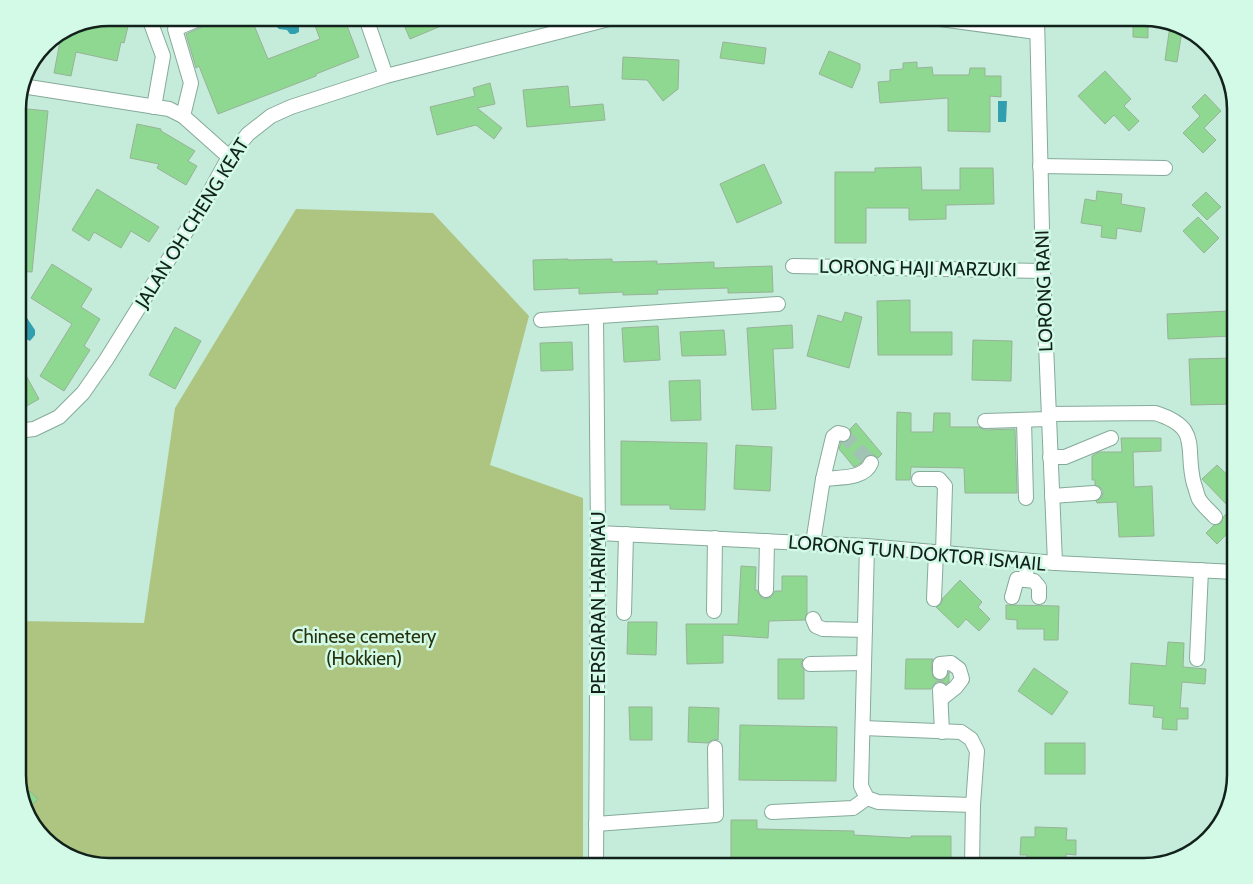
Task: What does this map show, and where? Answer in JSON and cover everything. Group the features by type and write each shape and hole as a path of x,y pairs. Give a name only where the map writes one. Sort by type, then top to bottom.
{"street":[{"path":"152,26 163,56 154,107"},
{"path":"183,26 175,30 191,83 183,116"},
{"path":"369,26 386,76"},
{"name":"JALAN OH CHENG KEAT","path":"26,430 34,429 59,417 84,393 202,206 229,156 248,134 271,116 291,107 386,76 583,26"},
{"path":"992,26 1036,32"},
{"name":"LORONG RANI","path":"1036,26 1042,271 1055,564"},
{"path":"29,87 169,109 183,116 229,156"},
{"path":"1040,166 1165,168"},
{"name":"LORONG HAJI MARZUKI","path":"793,266 1042,271"},
{"path":"541,320 778,304"},
{"name":"PERSIARAN HARIMAU","path":"596,317 598,533 596,858"},
{"path":"986,421 1024,420 1049,416 1155,413 1172,418 1181,426 1190,440 1190,470 1199,499 1215,517"},
{"path":"1024,420 1026,498"},
{"path":"813,543 823,479 833,437 842,434"},
{"path":"1050,457 1065,457 1111,438"},
{"path":"823,479 860,475 868,469 871,463"},
{"path":"919,479 939,479 945,486 934,599"},
{"path":"1052,496 1094,493"},
{"name":"LORONG TUN DOKTOR ISMAIL","path":"598,533 867,546 1055,564 1227,571"},
{"path":"624,613 626,534"},
{"path":"714,611 715,538"},
{"path":"766,590 767,541"},
{"path":"867,546 862,786 867,798 878,802 972,805"},
{"path":"1026,580 1027,561"},
{"path":"1197,659 1201,570"},
{"path":"1012,597 1017,579 1034,581 1039,587 1039,597"},
{"path":"813,619 816,626 823,630 865,630"},
{"path":"810,664 864,663"},
{"path":"940,672 940,664 951,663 959,669 962,679 956,687 940,694 942,732"},
{"path":"863,728 961,732 972,739 977,751 972,805 972,858"},
{"path":"596,824 716,815 715,748"},
{"path":"772,812 853,808 867,798"}],"green space":[{"name":"Chinese cemetery (Hokkien)","path":"296,209 433,213 529,316 490,465 583,498 583,858 109,858 93,856 73,849 59,841 47,829 35,811 29,796 26,780 26,621 144,623 175,408"}],"water":[{"path":"276,26 299,26 299,32 290,34 287,30 279,29"},
{"path":"998,101 1007,101 1006,122 998,122"},
{"path":"26,318 35,330 35,335 30,341 26,339"}],"building":[{"path":"128,26 124,43 121,42 117,61 76,52 71,76 54,73 60,43 68,37 99,27"},
{"path":"204,26 254,26 268,59 320,39 315,26 347,26 359,57 218,114 199,66 196,68 186,34"},
{"path":"404,26 441,26 410,39"},
{"path":"1133,26 1148,26 1148,38 1133,37"},
{"path":"1169,31 1181,36 1177,62 1165,60"},
{"path":"723,42 766,48 764,64 720,58"},
{"path":"829,51 860,64 860,69 852,88 819,74"},
{"path":"623,57 679,60 678,89 663,101 647,80 622,79"},
{"path":"917,62 917,68 932,67 933,75 969,75 970,68 985,68 985,76 1001,76 1001,97 990,96 990,132 948,131 948,98 880,103 878,82 890,81 890,70 903,69 903,63"},
{"path":"1105,71 1131,99 1124,106 1139,121 1129,131 1114,115 1105,124 1078,96"},
{"path":"490,83 495,104 477,108 502,128 494,139 476,125 437,135 430,107 475,96 473,88"},
{"path":"568,86 570,107 603,104 605,120 527,127 523,90"},
{"path":"1205,94 1221,111 1204,128 1216,140 1203,153 1183,133 1200,116 1192,107"},
{"path":"26,109 48,111 32,272 26,272"},
{"path":"137,124 161,129 161,131 195,151 188,161 197,166 186,185 157,168 159,164 130,158"},
{"path":"764,164 782,203 737,223 720,184"},
{"path":"921,167 922,190 960,190 960,168 993,168 994,204 946,205 946,219 909,220 909,208 866,208 866,243 835,243 835,172 875,172 875,168"},
{"path":"97,189 159,227 149,242 131,231 121,248 94,232 89,241 72,230"},
{"path":"1097,191 1122,194 1121,204 1145,208 1141,232 1117,228 1116,239 1101,237 1102,226 1081,223 1085,199 1096,201"},
{"path":"1206,192 1221,207 1207,220 1192,205"},
{"path":"1198,217 1219,238 1204,253 1183,231"},
{"path":"612,259 612,262 657,261 657,264 714,262 714,268 772,266 773,292 728,293 728,288 657,290 658,294 623,295 623,292 579,294 579,288 534,290 533,260"},
{"path":"52,264 92,289 81,307 100,319 84,346 90,350 64,391 40,376 72,324 31,298"},
{"path":"910,300 910,332 952,332 952,355 878,355 877,301"},
{"path":"1227,311 1227,336 1168,339 1167,314"},
{"path":"845,312 862,317 849,368 807,356 818,315 842,322"},
{"path":"792,325 793,348 773,349 776,409 752,410 747,328"},
{"path":"658,326 660,360 624,362 622,328"},
{"path":"175,327 201,341 175,389 149,375"},
{"path":"724,330 726,355 682,356 680,332"},
{"path":"973,340 1012,341 1011,381 972,380"},
{"path":"572,342 573,370 541,371 540,343"},
{"path":"1227,358 1227,404 1191,405 1189,359"},
{"path":"26,375 39,399 26,406"},
{"path":"700,380 701,420 671,421 669,381"},
{"path":"897,412 911,413 911,432 933,432 934,413 950,413 950,427 979,427 985,430 1015,429 1017,493 965,493 964,468 911,467 910,480 896,480"},
{"path":"856,423 882,454 878,458 872,454 867,455 861,463 854,467 839,449 841,442 850,439 852,435 850,429"},
{"path":"1121,438 1161,438 1161,451 1133,452 1134,487 1152,486 1154,536 1119,537 1117,502 1097,503 1096,501 1102,497 1103,492 1101,488 1095,485 1095,480 1092,480 1092,456 1099,452 1122,452"},
{"path":"621,441 707,443 705,510 670,509 670,505 621,505"},
{"path":"736,445 772,447 770,491 734,489"},
{"path":"1217,465 1227,474 1227,505 1202,479"},
{"path":"1227,513 1227,534 1217,544 1206,533 1214,525 1221,523"},
{"path":"741,566 756,567 755,590 765,599 771,597 775,591 782,591 782,576 807,576 807,613 805,620 769,621 768,638 723,635 723,663 687,664 686,624 738,624"},
{"path":"960,580 982,602 978,607 990,619 979,631 966,619 958,628 936,607 941,604 943,598"},
{"path":"1006,605 1059,606 1058,640 1044,640 1044,629 1017,629 1017,620 1006,619"},
{"path":"628,622 657,622 656,655 627,654"},
{"path":"1168,642 1184,643 1183,667 1206,669 1205,684 1182,682 1180,708 1188,708 1188,719 1177,719 1177,730 1162,729 1163,718 1153,717 1154,706 1129,704 1131,663 1166,666"},
{"path":"778,659 803,659 801,665 804,670 804,699 778,699"},
{"path":"906,659 933,659 931,664 933,677 940,681 936,682 931,689 905,689"},
{"path":"1034,668 1068,692 1052,715 1018,691"},
{"path":"949,672 949,682 946,684 940,681 944,680"},
{"path":"629,707 652,707 652,740 630,740"},
{"path":"689,707 719,708 718,740 714,739 708,743 688,742"},
{"path":"740,725 837,727 836,781 739,780"},
{"path":"1045,743 1085,743 1085,774 1045,774"},
{"path":"30,791 38,799 32,805 29,796"},
{"path":"731,820 757,820 757,829 854,831 854,835 911,838 911,836 951,836 951,858 731,858"},
{"path":"1035,827 1067,828 1066,840 1076,840 1076,855 1066,854 1066,858 1027,858 1027,855 1020,855 1021,837 1035,837"}],"tunnel":[{"path":"843,434 871,463"}]}
